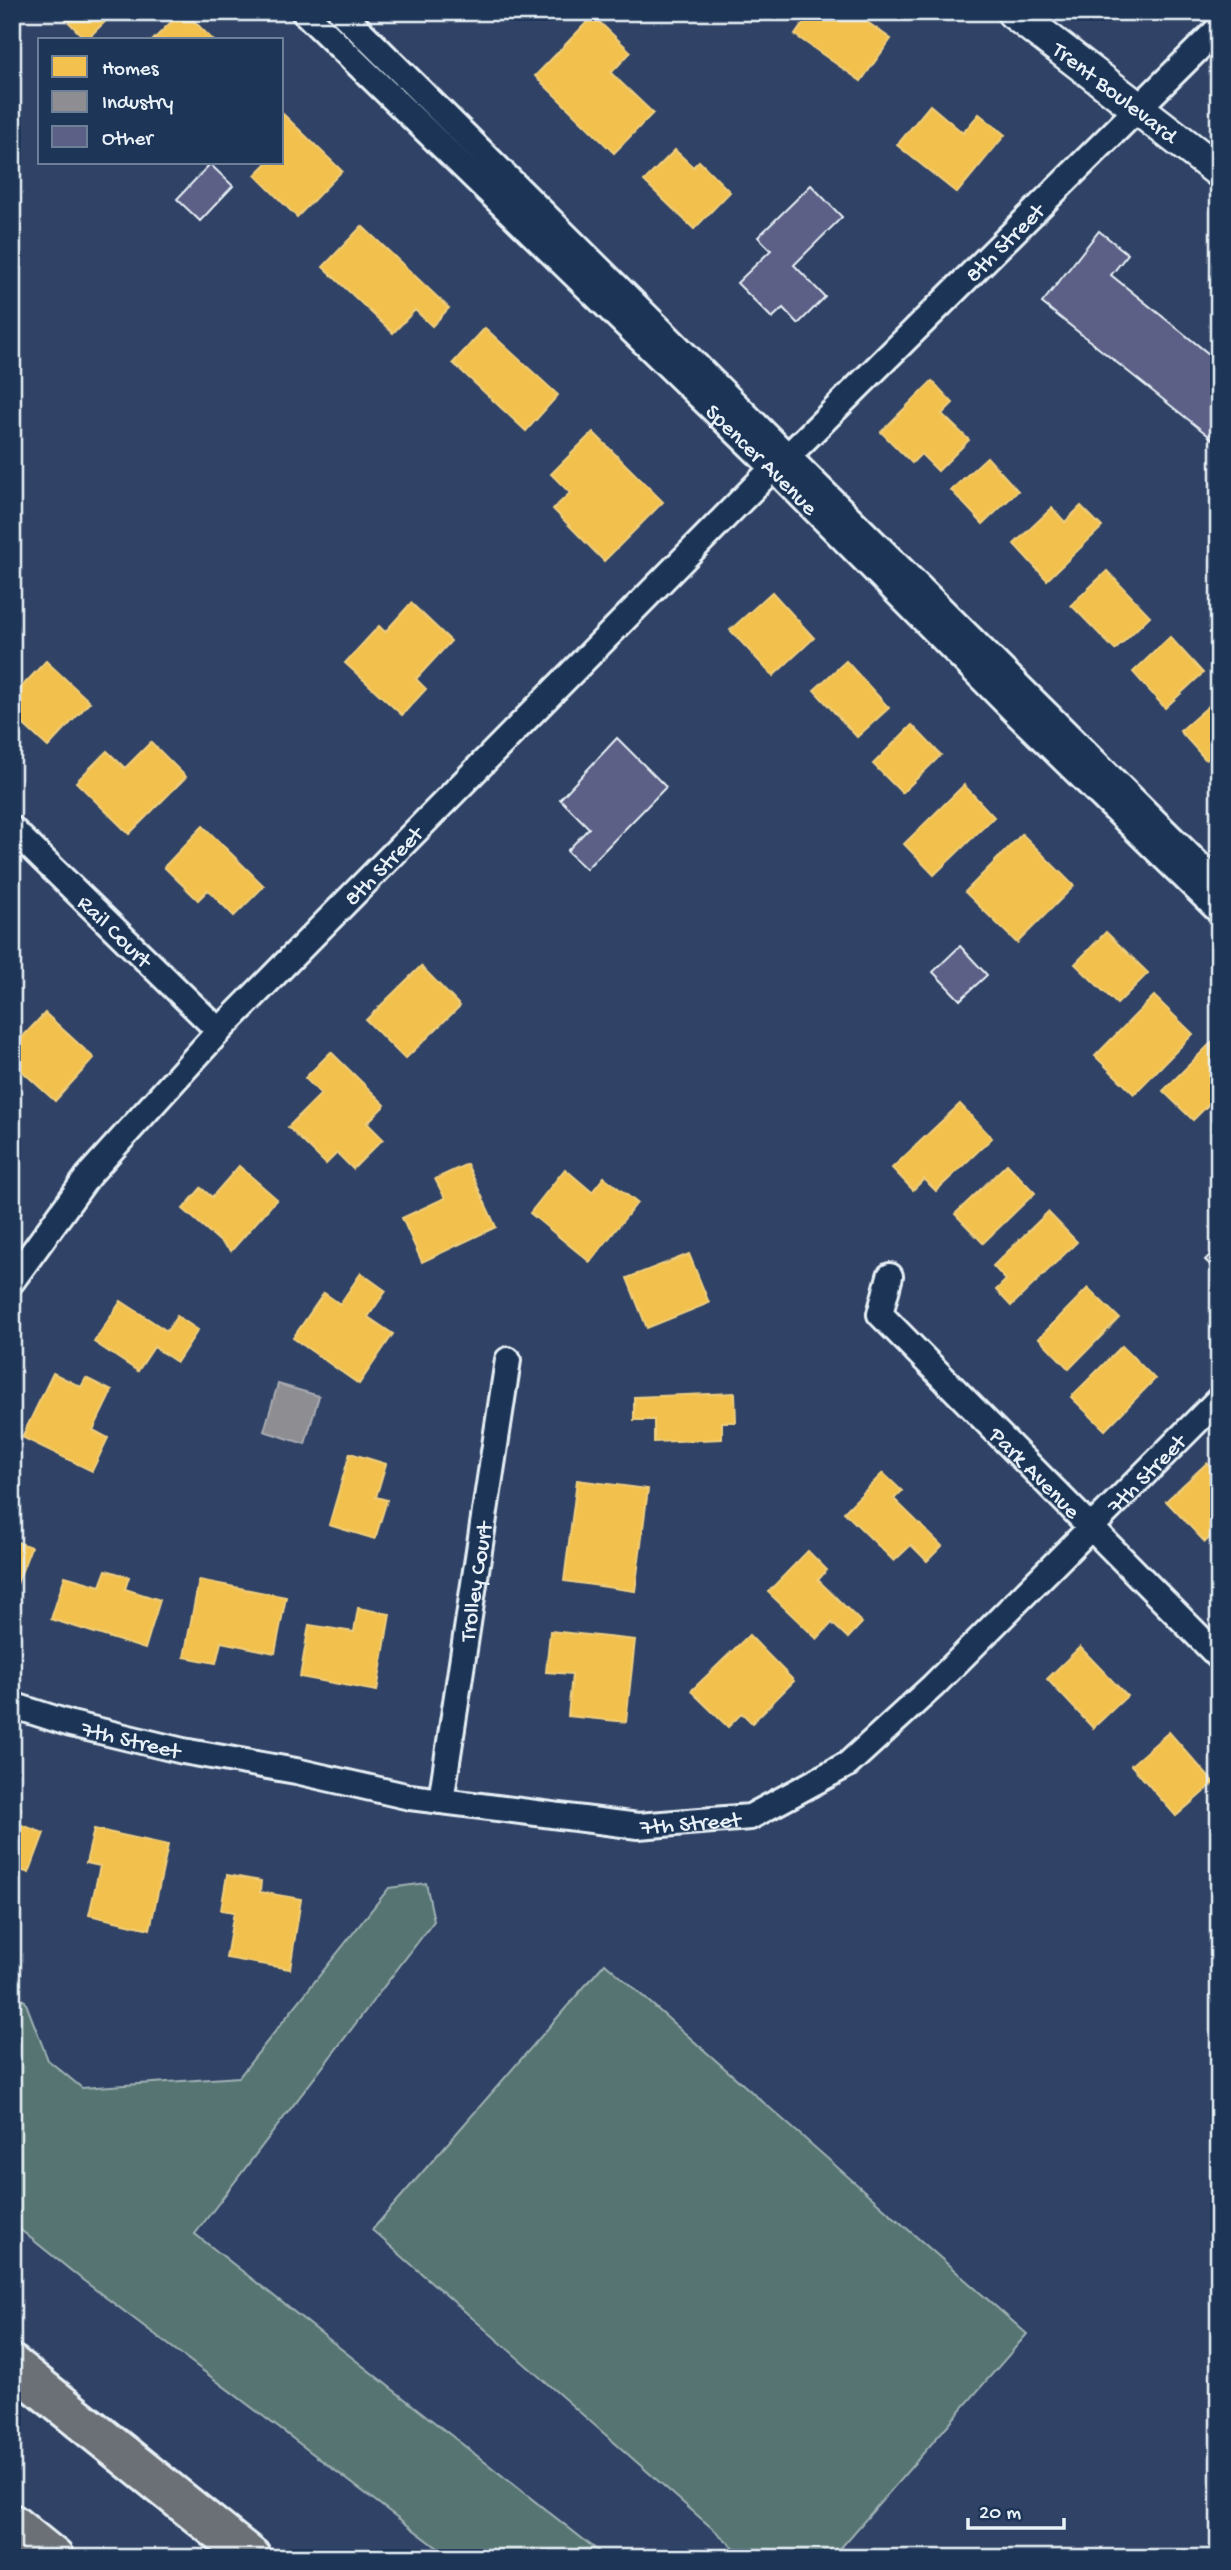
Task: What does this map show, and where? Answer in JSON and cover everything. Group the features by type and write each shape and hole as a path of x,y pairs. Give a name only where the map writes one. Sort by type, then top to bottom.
{"highway":[{"path":"12,2365 252,2558"},
{"path":"12,2525 54,2558"}],"street":[{"name":"Spencer Avenue","path":"304,12 781,462 1219,885"},
{"name":"Spencer Avenue","path":"341,12 781,462 1020,718 1219,911"},
{"name":"Trent Boulevard","path":"1013,12 1219,171"},
{"name":"8th Street","path":"12,1281 88,1175 219,1031 781,462 1219,28"},
{"name":"Rail Court","path":"12,829 219,1031"},
{"name":"Park Avenue","path":"890,1276 880,1314 1219,1657"},
{"name":"Trolley Court","path":"441,1801 508,1360"},
{"name":"7th Street","path":"12,1705 71,1724 183,1751 441,1801 638,1826 750,1817 848,1764 933,1686 1219,1399"}],"green space":[{"path":"426,1883 434,1921 195,2234 607,2558 451,2558 84,2281 12,2223 12,1995 25,2001 48,2060 82,2088 239,2077 389,1888"},
{"path":"605,1963 1027,2334 832,2558 746,2558 372,2230"}],"building: Homes":[{"path":"59,12 115,12 88,38 84,38"},
{"path":"181,12 185,12 211,38 155,38"},
{"path":"811,12 853,12 891,39 861,81 795,35"},
{"path":"593,16 631,52 611,73 653,113 614,153 535,76"},
{"path":"930,105 963,133 979,114 1005,135 957,193 897,145"},
{"path":"284,115 342,171 297,217 255,175 266,164 284,164"},
{"path":"675,150 693,167 699,161 730,192 694,229 644,181"},
{"path":"362,226 449,308 432,326 415,310 393,333 323,267"},
{"path":"485,328 558,395 526,431 453,363"},
{"path":"932,381 953,403 942,414 969,440 938,471 921,454 912,463 881,432"},
{"path":"593,432 663,502 604,561 553,509 570,493 551,474"},
{"path":"987,457 1018,491 983,524 951,490"},
{"path":"1081,506 1102,527 1047,580 1014,544 1052,508 1065,522"},
{"path":"1107,571 1150,616 1115,650 1071,605"},
{"path":"772,592 814,638 773,676 730,630"},
{"path":"411,603 451,641 416,679 426,689 402,715 345,663 379,626 385,632"},
{"path":"1170,637 1203,673 1165,708 1133,672"},
{"path":"46,661 90,702 48,747 12,714 12,697"},
{"path":"846,661 889,708 857,737 814,690"},
{"path":"1219,697 1219,749 1206,760 1180,731"},
{"path":"912,725 941,755 902,793 873,764"},
{"path":"151,742 186,777 129,834 76,782 107,751 125,768"},
{"path":"964,785 994,817 934,875 904,844"},
{"path":"203,826 264,886 234,916 208,890 198,900 164,867"},
{"path":"1022,834 1074,886 1017,943 965,892"},
{"path":"1106,932 1148,973 1117,1004 1075,964"},
{"path":"421,966 460,1006 405,1059 366,1020"},
{"path":"1154,996 1193,1034 1134,1094 1095,1056"},
{"path":"45,1013 94,1058 55,1101 12,1062 12,1048"},
{"path":"1219,1035 1219,1094 1193,1120 1163,1091"},
{"path":"331,1052 385,1105 367,1123 383,1139 353,1169 337,1153 326,1164 288,1127 321,1094 305,1078"},
{"path":"960,1104 992,1138 936,1191 924,1179 913,1190 892,1168"},
{"path":"467,1164 496,1227 422,1262 402,1218 445,1198 435,1179"},
{"path":"1007,1164 1035,1193 983,1243 955,1214"},
{"path":"239,1166 277,1199 231,1251 183,1209 201,1188 212,1197"},
{"path":"565,1169 592,1192 604,1177 637,1203 590,1262 530,1213"},
{"path":"1048,1212 1077,1242 1011,1306 996,1290 1006,1280 993,1266"},
{"path":"689,1254 709,1303 647,1328 627,1278"},
{"path":"361,1273 386,1291 368,1317 393,1334 359,1384 293,1338 324,1293 340,1304"},
{"path":"1088,1288 1119,1318 1069,1369 1039,1338"},
{"path":"121,1301 167,1331 177,1316 198,1330 177,1362 154,1347 138,1371 94,1342"},
{"path":"1122,1346 1155,1379 1105,1430 1071,1397"},
{"path":"53,1373 81,1387 86,1378 112,1391 93,1430 108,1438 92,1471 22,1437"},
{"path":"735,1393 736,1422 722,1422 722,1439 654,1442 654,1420 634,1420 634,1397"},
{"path":"350,1453 386,1464 376,1497 387,1500 375,1539 329,1525"},
{"path":"1207,1463 1219,1475 1219,1529 1205,1542 1166,1501"},
{"path":"883,1473 902,1491 894,1499 942,1546 927,1561 911,1545 894,1561 844,1512"},
{"path":"577,1480 648,1489 635,1591 564,1581"},
{"path":"12,1540 31,1547 12,1597"},
{"path":"808,1551 827,1570 818,1580 862,1623 848,1638 832,1623 817,1639 768,1592"},
{"path":"106,1570 129,1577 125,1589 160,1600 145,1649 51,1619 65,1576 100,1586"},
{"path":"199,1580 286,1597 275,1653 221,1642 216,1663 184,1657"},
{"path":"358,1608 390,1614 377,1691 300,1677 309,1625 354,1632"},
{"path":"550,1631 635,1640 626,1722 568,1716 572,1674 546,1672"},
{"path":"749,1635 794,1681 752,1723 742,1713 728,1727 691,1691"},
{"path":"1080,1647 1127,1696 1093,1728 1047,1679"},
{"path":"1169,1732 1214,1783 1176,1816 1131,1765"},
{"path":"12,1805 21,1809 16,1823 44,1833 29,1873 12,1867"},
{"path":"94,1829 168,1845 150,1929 89,1915 100,1866 86,1863"},
{"path":"227,1875 261,1881 260,1892 301,1899 290,1969 226,1958 234,1912 221,1910"}],"building: Industry":[{"path":"278,1384 319,1396 305,1444 264,1431"}],"building: Other":[{"path":"210,164 233,186 200,221 177,199"},
{"path":"811,185 842,217 794,265 825,297 798,324 783,308 772,318 737,283 771,250 758,237"},
{"path":"1099,231 1128,254 1111,275 1214,358 1219,352 1219,444 1042,303"},
{"path":"617,738 666,787 586,869 567,851 589,828 560,799"},
{"path":"960,946 987,975 960,1000 933,972"},
{"path":"1219,1246 1219,1273 1205,1260"}]}
